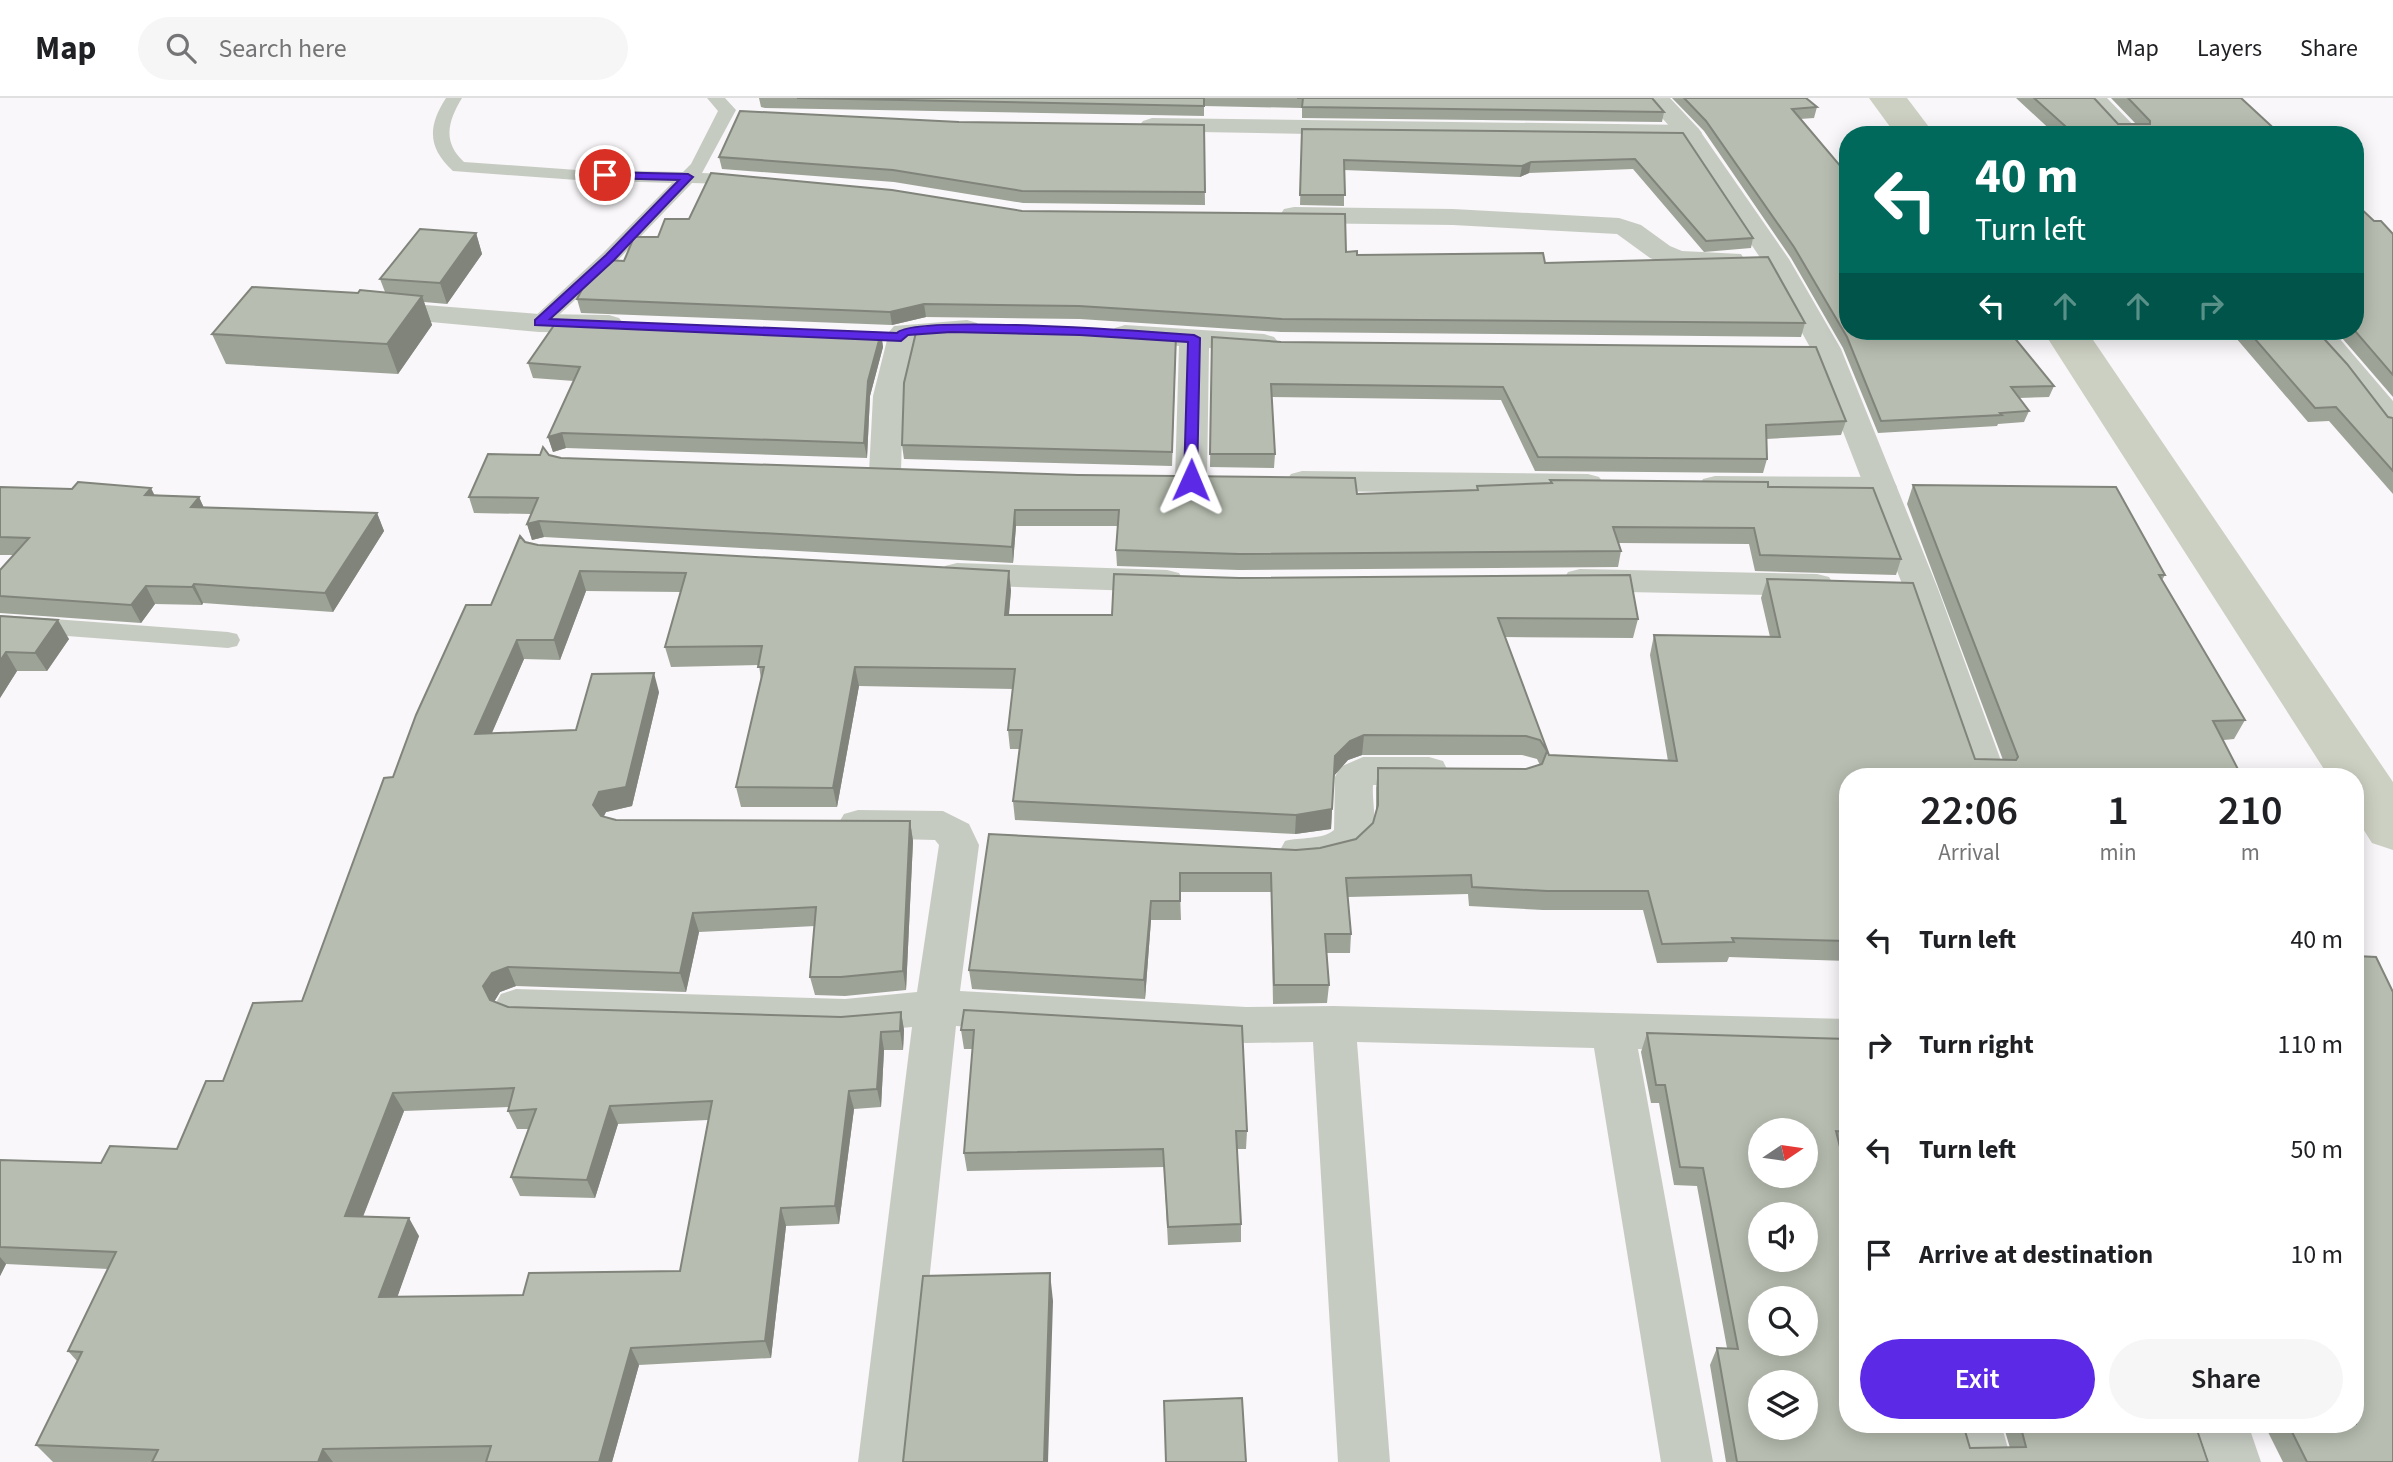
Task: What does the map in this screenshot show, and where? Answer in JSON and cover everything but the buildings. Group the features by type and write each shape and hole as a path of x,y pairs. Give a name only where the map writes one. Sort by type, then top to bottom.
{"street":[{"path":"1656,98 1689,133 1775,259 1813,349 1881,487 1921,589 1985,768"},
{"path":"2093,98 2121,126"},
{"path":"1125,126 1689,133"},
{"path":"1267,215 1453,218 1619,226 1633,229 1659,251 1687,262 1775,259"},
{"path":"346,307 539,323 640,325"},
{"path":"885,471 888,396 897,364 887,336 926,329 990,329"},
{"path":"1093,332 1294,344"},
{"path":"1191,480 1194,338"},
{"path":"2325,340 2353,370 2393,422"},
{"path":"1273,481 1618,485"},
{"path":"1687,485 1881,487"},
{"path":"931,572 1199,583"},
{"path":"1553,580 1842,586"},
{"path":"1881,587 1921,589"},
{"path":"1268,850 1295,852 1337,849 1350,839 1355,826 1352,805 1354,777 1363,771 1469,772"},
{"path":"828,824 924,824 943,826 955,834 996,836"},
{"path":"884,1462 936,1007 959,845 955,834"},
{"path":"516,1006 845,1016 936,1007 1246,1025 1334,1024 1839,1037"},
{"path":"1334,1024 1364,1462"},
{"path":"1613,1032 1687,1462"},
{"path":"1978,1433 1986,1462"},
{"path":"2225,1433 2235,1462"}],"lane":[{"path":"454,98 441,125 439,137 444,155 459,167 577,175 739,180"},
{"path":"539,323 610,257 699,166 721,104 748,114"},
{"path":"0,623 228,640"}],"waterway":[{"path":"1888,98 1909,126"},
{"path":"2071,340 2353,768"},
{"path":"2364,784 2393,828"}],"route":[{"path":"605,175 688,177 610,257 539,323 627,324 901,337 904,332 951,328 1080,331 1194,338 1191,480"}]}
